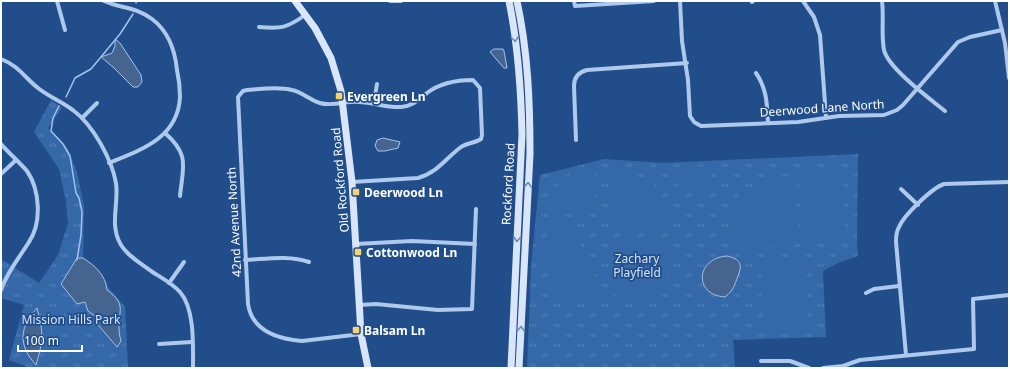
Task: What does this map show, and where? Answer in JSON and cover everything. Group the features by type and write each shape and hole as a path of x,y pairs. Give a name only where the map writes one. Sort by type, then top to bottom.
{"main road":[{"name":"Old Rockford Road","path":"295,1 306,14 324,43 337,75 343,103 352,182 361,334 368,368"},
{"name":"Rockford Road","path":"509,1 514,27 519,72 522,129 511,368"},
{"name":"Rockford Road","path":"518,1 527,63 530,120 530,154 519,368"},
{"path":"507,368 507,364 511,357"}],"street":[{"path":"57,1 65,30"},
{"path":"104,1 133,8 145,14 160,26 172,44 177,63 180,98 176,117 165,133 151,145 109,163"},
{"path":"390,1 401,1"},
{"path":"574,1 575,6 654,1"},
{"path":"576,140 574,81 579,73 587,70 687,63 682,41 680,1"},
{"path":"803,1 814,17 820,35 826,117"},
{"path":"882,1 886,58 895,68 945,111"},
{"path":"995,1 1002,30 1009,78"},
{"path":"259,27 285,27 306,14"},
{"name":"Deerwood Lane North","path":"687,63 690,112 693,121 701,126 798,122 844,115 884,115 891,113 903,105 958,42 970,37 1002,30"},
{"path":"1,59 19,68 39,89 71,108 82,118 96,135 116,182 114,218 117,237 129,254 179,291 187,303 191,318 193,368"},
{"path":"756,73 766,92 768,123"},
{"path":"343,103 359,102 393,107 409,106 438,87 461,80 473,80 480,88 481,139 462,147 436,170 424,176 418,178 352,182"},
{"path":"374,103 377,84"},
{"name":"42nd Avenue North","path":"343,103 320,103 300,92 284,89 247,90 238,97 245,260 249,310 255,322 260,327 269,332 290,339 302,341 361,334"},
{"path":"82,118 97,103"},
{"path":"165,133 178,145 183,159 180,196"},
{"path":"1,144 27,172 32,180 37,198 38,214 31,241 10,271 1,290"},
{"path":"1,174 16,160"},
{"path":"906,355 896,242 899,226 937,186 944,184 1009,182"},
{"path":"901,189 918,205"},
{"path":"359,305 384,304 438,310 472,308 476,209"},
{"path":"356,244 412,241 475,244"},
{"path":"245,260 297,258 309,262"},
{"path":"169,283 184,262"},
{"path":"866,294 874,289 900,286"},
{"path":"823,368 843,366 860,360 974,349 973,300 1009,295"},
{"path":"159,344 192,342"},
{"path":"761,361 790,361 809,368"}],"green space":[{"name":"Mission Hills Park","path":"51,100 62,108 48,128 68,149 77,172 84,206 83,258 125,307 128,368 30,368 9,360 24,305 1,298 1,259 39,283 58,255 68,223 66,201 59,169 34,132"},
{"name":"Zachary Playfield","path":"858,154 858,256 838,263 823,271 826,337 733,340 735,368 527,368 531,266 540,175 604,159 663,163"},
{"path":"593,166 596,207 593,210 553,212 559,184 576,170"},
{"path":"842,168 845,240 802,241 799,170"},
{"path":"608,172 633,173 654,185 668,205 673,229 614,232 611,230"},
{"path":"709,173 712,176 713,185 708,190 683,190 679,188 679,176 681,174"},
{"path":"795,175 798,241 795,245 730,248 729,219 740,193 768,178"},
{"path":"568,216 584,252 582,257 546,272 541,254 545,237 556,222"},
{"path":"674,241 672,268 660,288 639,302 616,306 613,245"},
{"path":"806,260 808,331 764,332 761,261"},
{"path":"586,262 589,264 604,301 587,305 571,301 559,293 550,278"}],"shaded area":[{"path":"115,39 120,43 141,75 142,82 138,87 133,87 101,57 112,53 115,46"},
{"path":"494,49 503,49 507,68 504,68 490,52"},
{"path":"383,138 400,142 398,148 378,151 375,146 377,140"},
{"path":"727,256 738,260 740,268 733,288 725,297 715,295 707,290 703,284 702,276 704,269 709,263 717,258"},
{"path":"77,258 83,258 99,271 102,275 107,290 117,299 119,303 119,330 121,341 117,347 99,326 95,316 88,311 85,302 77,304 61,284"},
{"path":"37,308 41,324 42,337 36,365 26,350 23,336 24,330 31,315"}],"waterway":[{"path":"66,97 75,78 91,69 120,34 133,14"},
{"path":"59,106 53,118 51,131 63,144 70,156 76,193 79,198 82,212 81,235 77,260"}],"place":[{"name":"Evergreen Ln","path":"339,96"},
{"name":"Deerwood Ln","path":"356,192"},
{"name":"Cottonwood Ln","path":"358,252"},
{"name":"Balsam Ln","path":"356,330"}]}
